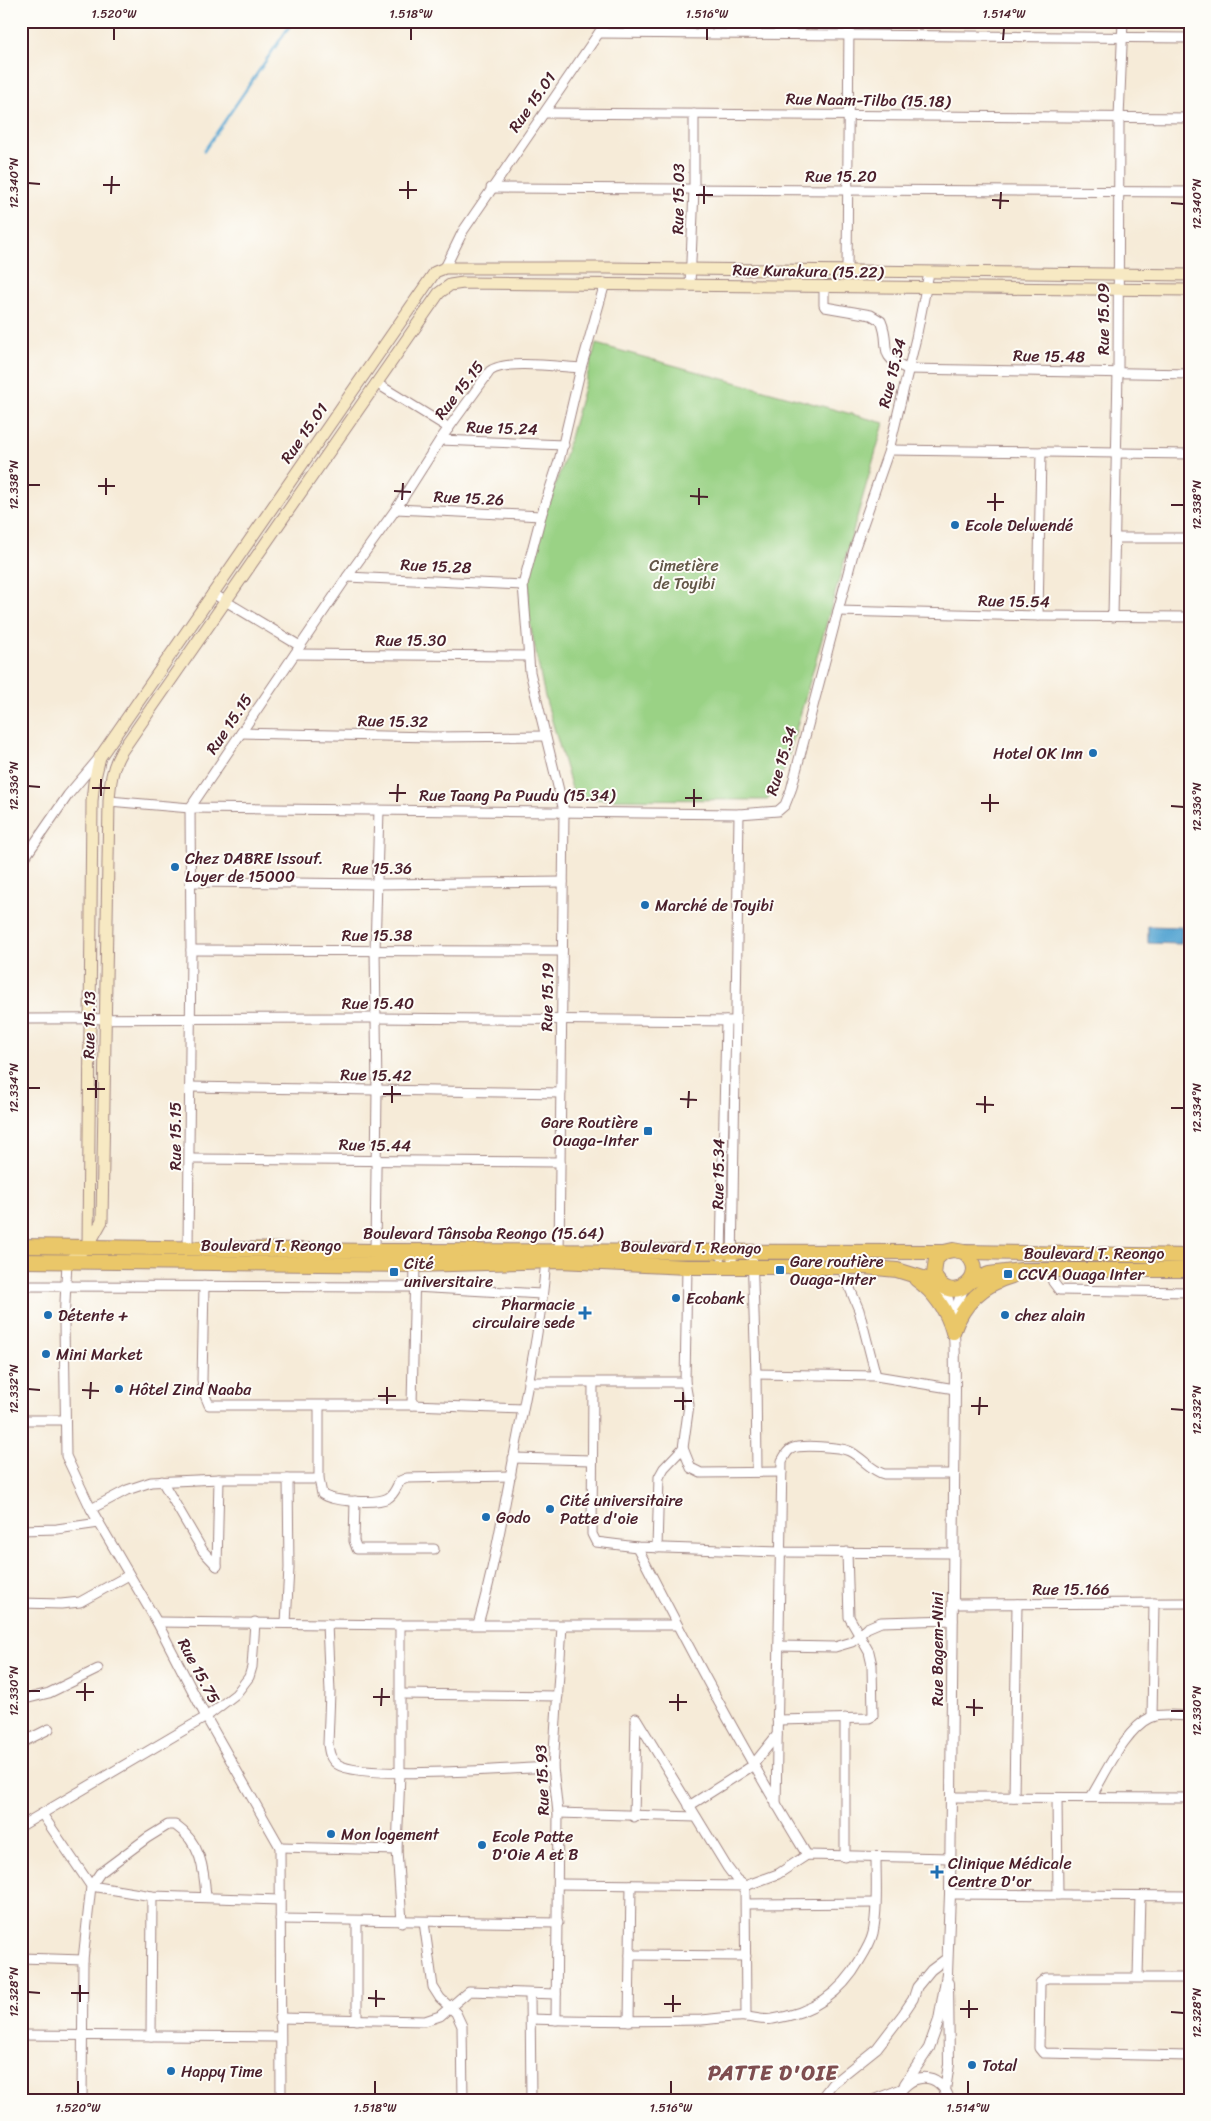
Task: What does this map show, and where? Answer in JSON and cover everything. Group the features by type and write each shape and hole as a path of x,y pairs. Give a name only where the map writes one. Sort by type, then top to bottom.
{"highway":[{"name":"Boulevard Tânsoba Reongo (15.64)","path":"21,1246 375,1251 552,1257 726,1259 944,1252 953,1250 964,1252 1190,1256"},
{"path":"944,1252 934,1264 934,1274 941,1285 952,1290 967,1284 973,1276 974,1265 964,1252"},
{"name":"Boulevard T. Reongo","path":"21,1261 415,1265 552,1257 687,1267 726,1259"},
{"name":"Boulevard T. Reongo","path":"752,1259 841,1267 884,1268 908,1272 941,1285"},
{"name":"Boulevard T. Reongo","path":"967,1284 998,1272 1042,1270 1190,1270"},
{"path":"953,1327 962,1312 982,1290 1008,1277 1042,1270"},
{"path":"908,1272 938,1299 953,1327"}],"main road":[{"name":"Rue Kurakura (15.22)","path":"445,268 1190,275"},
{"name":"Rue 15.01","path":"100,757 428,280 435,272 445,268"},
{"name":"Rue Kurakura (15.22)","path":"433,302 446,287 463,283 1190,290"},
{"name":"Rue 15.01","path":"109,801 111,778 121,752 433,302"},
{"name":"Rue 15.13","path":"88,1246 92,801 100,757"},
{"name":"Rue 15.13","path":"67,1262 88,1246 102,1221 109,801"}],"street":[{"name":"Rue 15.01","path":"445,268 463,231 491,188 607,21"},
{"path":"847,272 850,21"},
{"name":"Rue 15.09","path":"1113,617 1118,371 1119,118 1123,21"},
{"path":"599,33 1190,38"},
{"name":"Rue Naam-Tilbo (15.18)","path":"545,112 1190,118"},
{"name":"Rue 15.03","path":"690,285 694,189 694,114"},
{"name":"Rue 15.20","path":"491,188 1190,192"},
{"name":"Rue 15.34","path":"726,1259 738,814 778,811 785,805 791,790 854,550 889,450 929,273"},
{"name":"Rue 15.19","path":"478,1624 493,1572 542,1294 552,1257 560,1162 564,811 527,656 523,585 541,516 564,445 581,368 605,283"},
{"path":"824,286 824,305 826,307 870,315 880,321 888,357 892,363 907,369"},
{"name":"Rue 15.15","path":"188,1248 191,950 190,808 486,375 495,367 507,364 581,368"},
{"name":"Rue 15.48","path":"907,369 1118,371 1190,374"},
{"name":"Rue 15.24","path":"376,383 449,428"},
{"name":"Rue 15.24","path":"440,440 564,445"},
{"path":"889,450 1190,454"},
{"path":"1038,616 1041,452"},
{"name":"Rue 15.26","path":"396,509 541,516"},
{"path":"1115,538 1190,538"},
{"name":"Rue 15.28","path":"347,577 523,585"},
{"path":"212,593 298,650"},
{"name":"Rue 15.54","path":"838,611 1038,616 1190,617"},
{"name":"Rue 15.30","path":"298,650 527,656"},
{"name":"Rue 15.32","path":"241,733 434,737 545,736"},
{"name":"Rue 15.01","path":"21,863 78,782 100,757"},
{"name":"Rue Taang Pa Puudu (15.34)","path":"109,801 190,808 738,814"},
{"path":"375,1251 377,1090 375,950 379,810"},
{"name":"Rue 15.36","path":"190,882 377,884 563,882"},
{"name":"Rue 15.38","path":"191,950 562,951"},
{"name":"Rue 15.40","path":"21,1019 375,1018 731,1021"},
{"name":"Rue 15.42","path":"190,1087 561,1093"},
{"name":"Rue 15.44","path":"190,1159 560,1162"},
{"path":"752,1259 757,1472"},
{"name":"Rue 15.75","path":"67,1262 65,1286 66,1456 91,1510 157,1622 206,1717 280,1847 279,2037 281,2100"},
{"path":"412,1405 415,1265"},
{"path":"687,1267 686,1382 689,1405 683,1448 691,1468 701,1473 782,1472"},
{"path":"841,1267 859,1310 876,1376"},
{"path":"1042,1270 1059,1290 1190,1292"},
{"path":"953,1327 957,1301 967,1284"},
{"path":"941,1285 948,1300 953,1327"},
{"path":"21,1286 414,1287 542,1294"},
{"path":"204,1286 202,1380 206,1400 209,1405 412,1405 523,1409"},
{"name":"Rue Bagem-Nini","path":"946,1974 951,1858 953,1327"},
{"path":"756,1374 876,1376 954,1389"},
{"path":"528,1382 686,1382"},
{"path":"593,1382 593,1538 596,1542 637,1547 780,1552 953,1552"},
{"path":"319,1406 318,1479 322,1494 327,1498 355,1501 388,1498 394,1494 400,1481 408,1478 511,1476"},
{"path":"21,1420 65,1420"},
{"path":"657,1548 660,1478 664,1468 683,1448"},
{"path":"776,1805 782,1461 784,1455 791,1448 847,1450 878,1472 891,1476 953,1474"},
{"path":"513,1458 592,1460"},
{"path":"91,1510 127,1490 151,1482 219,1479 318,1479"},
{"path":"162,1482 204,1551 217,1566 219,1479"},
{"path":"286,1623 289,1568 288,1479"},
{"path":"355,1501 354,1541 358,1549 434,1549"},
{"path":"21,1530 56,1529 99,1523"},
{"path":"637,1547 676,1625 752,1766 807,1855"},
{"path":"777,1720 869,1718 873,1716 872,1664 869,1652 848,1617 848,1552"},
{"path":"21,1603 80,1602 129,1575"},
{"path":"1152,1717 1154,1603"},
{"name":"Rue 15.166","path":"953,1604 1190,1603"},
{"path":"1014,1797 1017,1604"},
{"path":"779,1646 835,1647 852,1642 867,1628 881,1622 953,1620"},
{"path":"157,1622 562,1626 676,1625"},
{"path":"21,1826 206,1717 236,1694 249,1676 252,1667 255,1622"},
{"path":"327,1624 330,1692 328,1744 332,1758 344,1768 400,1773 554,1767"},
{"path":"400,1625 400,1773 397,1850 402,1922"},
{"name":"Rue 15.93","path":"556,2020 559,1884 558,1813 554,1767 562,1626"},
{"path":"21,1700 49,1693 98,1669"},
{"path":"401,1694 558,1696"},
{"path":"1092,1797 1123,1744 1136,1729 1152,1717 1190,1716"},
{"path":"634,1817 636,1718 726,1867 745,1886 746,2017"},
{"path":"844,1857 845,1718"},
{"path":"21,1743 49,1729"},
{"path":"689,1806 752,1766 776,1735"},
{"path":"951,1798 1190,1798"},
{"path":"1058,1798 1058,1895"},
{"path":"558,1813 696,1818"},
{"path":"42,1814 91,1886 152,1896 280,1900"},
{"path":"82,2100 83,1960 91,1886 100,1873 147,1838 168,1825 175,1825 190,1838 197,1848 202,1864 206,1897"},
{"path":"280,1847 397,1850"},
{"path":"559,1884 745,1886 778,1874 807,1855 951,1858"},
{"path":"530,2019 629,2021 746,2017 771,2020 810,2008 836,1993 852,1975 865,1952 872,1934 876,1857"},
{"path":"629,2021 631,1885"},
{"path":"950,1894 1190,1896"},
{"path":"151,2036 152,1896"},
{"path":"1138,1977 1140,1896"},
{"path":"746,1904 875,1903"},
{"path":"280,1919 357,1922 558,1923"},
{"path":"357,1922 357,2020"},
{"path":"424,1922 433,1987 456,2013 462,2026 462,2100"},
{"path":"630,1954 746,1956"},
{"path":"21,1958 83,1960"},
{"path":"820,2100 832,2084 877,2048 913,1999 917,1987 932,1970 947,1958"},
{"path":"900,2092 929,2048 939,2020 946,1974"},
{"path":"946,1974 949,1991 948,2094"},
{"path":"1190,1978 1046,1978 1040,1983 1040,2051 1043,2053 1190,2056"},
{"path":"279,2018 424,2021 440,2016 469,1991 556,1994"},
{"path":"530,1994 532,2100"},
{"path":"21,2035 279,2037"},
{"path":"874,2100 900,2092 912,2080 926,2078 934,2080 948,2094 959,2100"}],"green space":[{"name":"Cimetière de Toyibi","path":"596,344 884,423 785,768 767,800 575,799 545,697 528,614 529,580 540,529 563,463"}],"water":[{"path":"1148,926 1182,927 1181,944 1148,943"}],"waterway":[{"path":"204,151 293,21"}],"place":[{"name":"Ecole Delwendé","path":"955,525"},
{"name":"Hotel OK Inn","path":"1093,753"},
{"name":"Chez DABRE Issouf. Loyer de 15000","path":"175,867"},
{"name":"Marché de Toyibi","path":"645,905"},
{"name":"Gare Routière Ouaga-Inter","path":"648,1131"},
{"name":"Gare routière Ouaga-Inter","path":"780,1270"},
{"name":"Cité universitaire","path":"394,1272"},
{"name":"CCVA Ouaga Inter","path":"1008,1274"},
{"name":"Ecobank","path":"676,1298"},
{"name":"Pharmacie circulaire sede","path":"585,1313"},
{"name":"Détente +","path":"48,1315"},
{"name":"chez alain","path":"1005,1315"},
{"name":"Mini Market","path":"46,1354"},
{"name":"Hôtel Zind Naaba","path":"119,1389"},
{"name":"Cité universitaire Patte d'oie","path":"550,1509"},
{"name":"Godo","path":"486,1517"},
{"name":"Mon logement","path":"331,1834"},
{"name":"Ecole Patte D'Oie A et B","path":"482,1845"},
{"name":"Clinique Médicale Centre D'or","path":"937,1872"},
{"name":"Total","path":"972,2065"},
{"name":"Happy Time","path":"171,2071"}],"district":[{"name":"PATTE D'OIE","path":"773,2073"}]}
